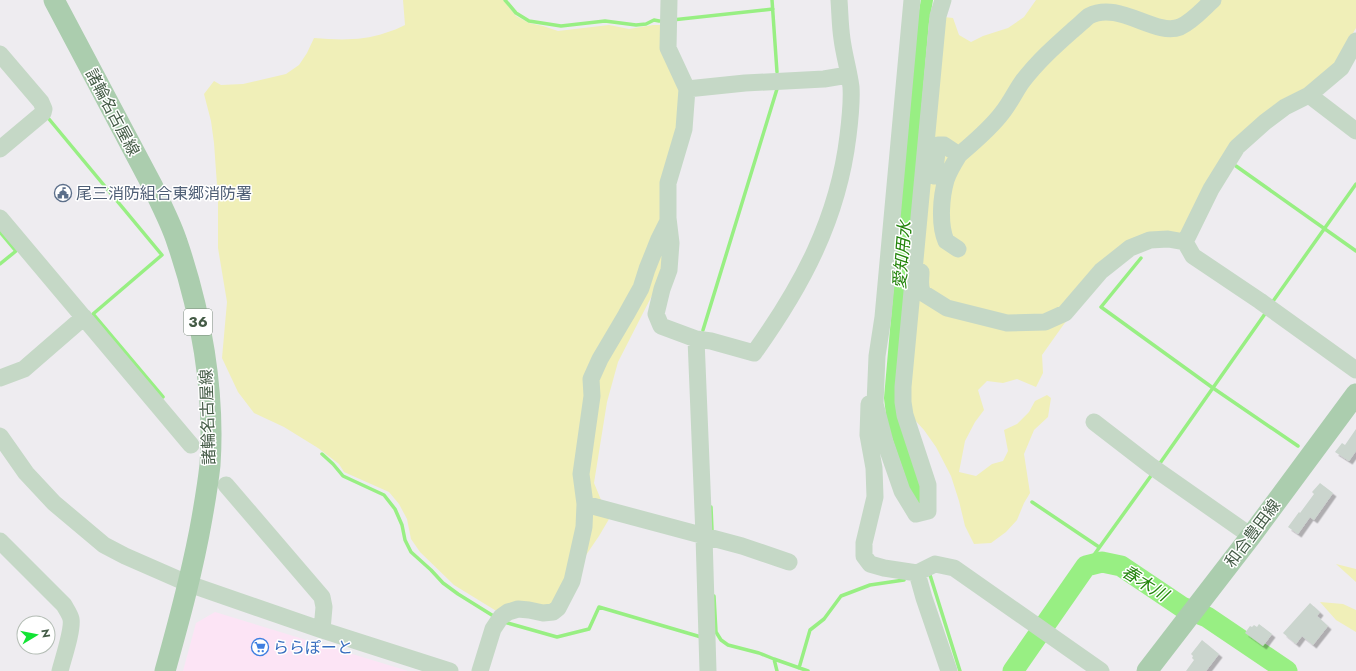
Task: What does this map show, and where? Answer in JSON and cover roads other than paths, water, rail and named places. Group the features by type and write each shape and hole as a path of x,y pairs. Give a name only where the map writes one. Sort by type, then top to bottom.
{"main road":[{"name":"諸輪名古屋線","path":"54,0 153,187 177,241 193,292 205,359 210,402 211,433 207,492 189,584 165,671"},
{"name":"和合豊田線","path":"1147,671 1251,536 1356,394"}],"street":[{"path":"669,0 668,48 687,90 684,129 668,183 668,221 671,243 669,270 662,289 656,314 661,326 696,339 711,341 754,354 773,328 793,296 806,271 828,224 841,177 849,124 851,86 841,39 839,0"},
{"path":"912,0 883,317 877,356 875,404 885,442 902,491 916,514 928,511 928,485 902,402 938,16 943,0"},
{"path":"958,249 946,241 942,230 946,179 959,155 985,132 1003,112 1022,82 1055,46 1089,17 1096,13 1105,12 1122,14 1132,16 1162,28 1172,28 1180,27 1187,23 1213,0"},
{"path":"1185,242 1211,189 1237,147 1265,122 1286,107 1309,95 1341,68 1356,41"},
{"path":"0,54 41,102 44,109 43,113 0,149"},
{"path":"687,90 745,83 824,79 848,75"},
{"path":"1309,95 1356,131"},
{"path":"959,155 944,146 938,145 925,236 920,285 923,293 947,308 1007,323 1045,322 1065,313 1101,271 1130,248 1150,240 1168,239 1185,242"},
{"path":"0,218 191,445"},
{"path":"480,671 493,629 501,617 508,612 518,609 543,613 553,612 558,608 572,581 584,527 585,504 581,474 592,396 591,379 600,360 641,288 658,239 668,221"},
{"path":"1185,242 1193,256 1260,301 1356,370"},
{"path":"0,378 24,369 84,317"},
{"path":"696,339 708,671"},
{"path":"877,356 870,381 868,435 874,468 875,497 864,543 864,556 870,564 884,568 917,573 935,564 954,568 1101,671"},
{"path":"1094,422 1155,469 1251,536"},
{"path":"0,436 26,473 54,503 104,545 125,556 189,584 322,630 450,671"},
{"path":"226,485 322,597 324,607 322,630"},
{"path":"585,504 742,546 790,562"},
{"path":"0,540 64,605 71,619 71,630 60,671"},
{"path":"917,573 949,671"}],"waterway":[{"path":"505,0 516,13 529,21 561,26 605,21 636,25 646,24 654,20 664,21"},
{"path":"772,0 777,72"},
{"name":"愛知用水","path":"922,507 893,422 890,398 923,22 927,0"},
{"path":"672,20 773,9"},
{"path":"703,330 777,89"},
{"path":"49,119 162,255 93,314 163,397"},
{"path":"1236,166 1356,251"},
{"path":"1271,304 1356,184"},
{"path":"0,232 16,251 0,264"},
{"path":"1141,258 1101,307 1213,388 1298,446"},
{"path":"1158,466 1267,311"},
{"path":"322,454 343,476 384,495 395,509 402,525 405,540 411,552 443,583 495,617"},
{"path":"1086,566 1153,473"},
{"path":"1032,502 1099,547"},
{"path":"711,507 712,530"},
{"name":"春木川","path":"1013,671 1086,566 1102,562 1121,566 1182,607 1207,617 1287,671"},
{"path":"930,575 960,671"},
{"path":"799,668 810,630 824,619 841,596 870,585 904,580"},
{"path":"714,596 716,632 721,640 728,645 759,653 774,659 777,671"},
{"path":"504,622 557,637 589,629 599,607 701,637"},
{"path":"774,659 808,671"}],"place":[{"name":"尾三消防組合東郷消防署","path":"63,193"},
{"name":"ららぽーと","path":"260,647"}]}
